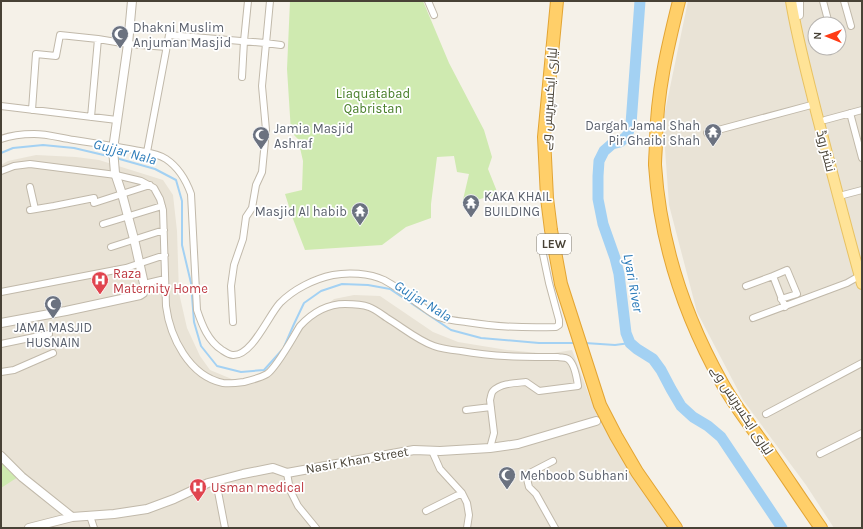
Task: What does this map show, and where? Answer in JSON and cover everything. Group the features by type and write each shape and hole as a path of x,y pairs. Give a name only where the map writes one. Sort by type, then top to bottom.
{"highway":[{"name":"لیاری ایکسپریس وے","path":"557,1 544,137 547,198 561,284 600,405 637,472 676,528"},
{"name":"لیاری ایکسپریس وے","path":"679,1 667,50 660,88 656,127 655,164 659,203 666,241 677,280 691,320 723,385 741,414 765,446 821,528"}],"main road":[{"name":"نشتر روڈ","path":"792,1 825,120 843,195 862,264"},
{"name":"نشتر روڈ","path":"797,15 814,104 861,278"}],"street":[{"path":"1,323 66,311 140,295 143,293 144,284 140,263 122,194 115,174 114,148 128,44 132,1"},
{"path":"242,77 248,1"},
{"path":"233,322 231,286 234,265 243,239 246,217 252,208 256,185 262,172 266,130 262,86 270,1"},
{"path":"428,1 434,15"},
{"name":"نشتر روڈ","path":"786,1 797,15"},
{"name":"نشتر روڈ","path":"797,15 799,1"},
{"path":"823,1 827,16"},
{"path":"844,1 851,26"},
{"path":"32,110 36,54 56,56 60,35 128,44 167,47"},
{"path":"147,152 168,35 281,45"},
{"path":"91,117 98,39"},
{"path":"707,133 814,104"},
{"path":"1,106 117,120"},
{"path":"825,120 862,110"},
{"path":"850,113 862,158"},
{"path":"1,138 4,136 34,134 43,135 114,148 147,152 165,158 173,164 187,183 191,194 197,310 206,333 213,342 223,351 233,355 244,352 248,348 279,304 292,293 322,277 341,273 365,275 382,280 417,302 428,312 440,317 481,325 503,327 556,327 559,325 559,320 541,245"},
{"path":"1,171 14,166 30,164 115,174 141,181 154,188 158,193 162,206 167,314 173,334 183,353 191,364 212,379 222,383 248,381 268,373 305,321 323,308 339,304 368,307 377,311 417,338 434,346 496,356 565,358 569,360 575,371 578,386 539,391 526,382 504,385 493,391 491,395 491,407 494,433 490,448"},
{"path":"30,187 33,209 94,198 94,203 150,185"},
{"path":"843,195 862,190"},
{"path":"102,224 162,206"},
{"path":"111,246 164,230"},
{"path":"1,292 126,268 165,255"},
{"path":"746,286 787,270 797,294 781,299"},
{"path":"773,276 785,307"},
{"path":"753,318 861,278"},
{"path":"144,284 165,279"},
{"path":"1,344 49,334"},
{"path":"1,372 14,370 53,353"},
{"path":"766,414 862,363"},
{"path":"466,410 491,407"},
{"name":"Nasir Khan Street","path":"29,528 72,517 114,514 147,508 174,499 208,483 272,468 287,473 414,450 440,451 490,448 518,444 596,421"},
{"path":"820,454 862,433"},
{"path":"432,451 440,469 462,493 467,503 469,515 467,528"},
{"path":"1,456 22,477 72,517"},
{"path":"547,528 554,526 536,494 529,487 526,475 553,462"},
{"path":"287,473 290,490 298,506 316,528"},
{"path":"216,481 225,528"},
{"path":"426,511 462,493"},
{"path":"90,516 94,528"}],"shaded area":[{"path":"688,1 862,1 862,528 834,528 806,485 743,400 697,312 669,205 663,121"},
{"path":"36,155 99,160 163,180 173,195 177,231 179,293 187,328 200,356 210,370 234,380 252,378 276,367 290,349 307,322 334,299 354,295 380,296 433,332 458,342 507,350 548,354 572,350 590,398 612,442 668,528 1,528 1,165 8,161"}],"green space":[{"name":"Liaquatabad Qabristan","path":"290,1 423,1 449,63 484,130 492,157 488,169 498,194 462,204 469,174 457,172 454,156 437,157 431,204 431,218 406,227 382,245 305,250 285,194 302,190 303,161 298,139 291,132 287,69"},
{"path":"1,459 18,477 1,488"}],"waterway":[{"name":"Lyari River","path":"640,1 631,124 627,136 620,142 612,144 604,151 599,161 598,176 598,199 603,224 619,274 626,333 630,343 653,359 661,370 681,406 693,417 708,426 721,437 782,528"},
{"name":"Gujjar Nala","path":"1,153 13,148 43,145 74,148 112,157"},
{"name":"Gujjar Nala","path":"116,158 155,169 176,180 182,201 182,245 191,283 194,322 201,346 217,366 241,372 264,370 282,350"},
{"name":"Gujjar Nala","path":"284,347 304,303 321,291 342,284 368,285 390,289 451,330 481,338 539,343 575,343"},
{"name":"Gujjar Nala","path":"585,343 615,345 630,343"}],"place":[{"name":"Dhakni Muslim Anjuman Masjid","path":"120,49"},
{"name":"Dargah Jamal Shah Pir Ghaibi Shah","path":"713,147"},
{"name":"Jamia Masjid Ashraf","path":"261,150"},
{"name":"KAKA KHAIL BUILDING","path":"471,218"},
{"name":"Masjid Al habib","path":"360,226"},
{"name":"Raza Maternity Home","path":"100,295"},
{"name":"JAMA MASJID HUSNAIN","path":"53,319"},
{"name":"Mehboob Subhani","path":"507,490"},
{"name":"Usman medical","path":"198,502"}]}
